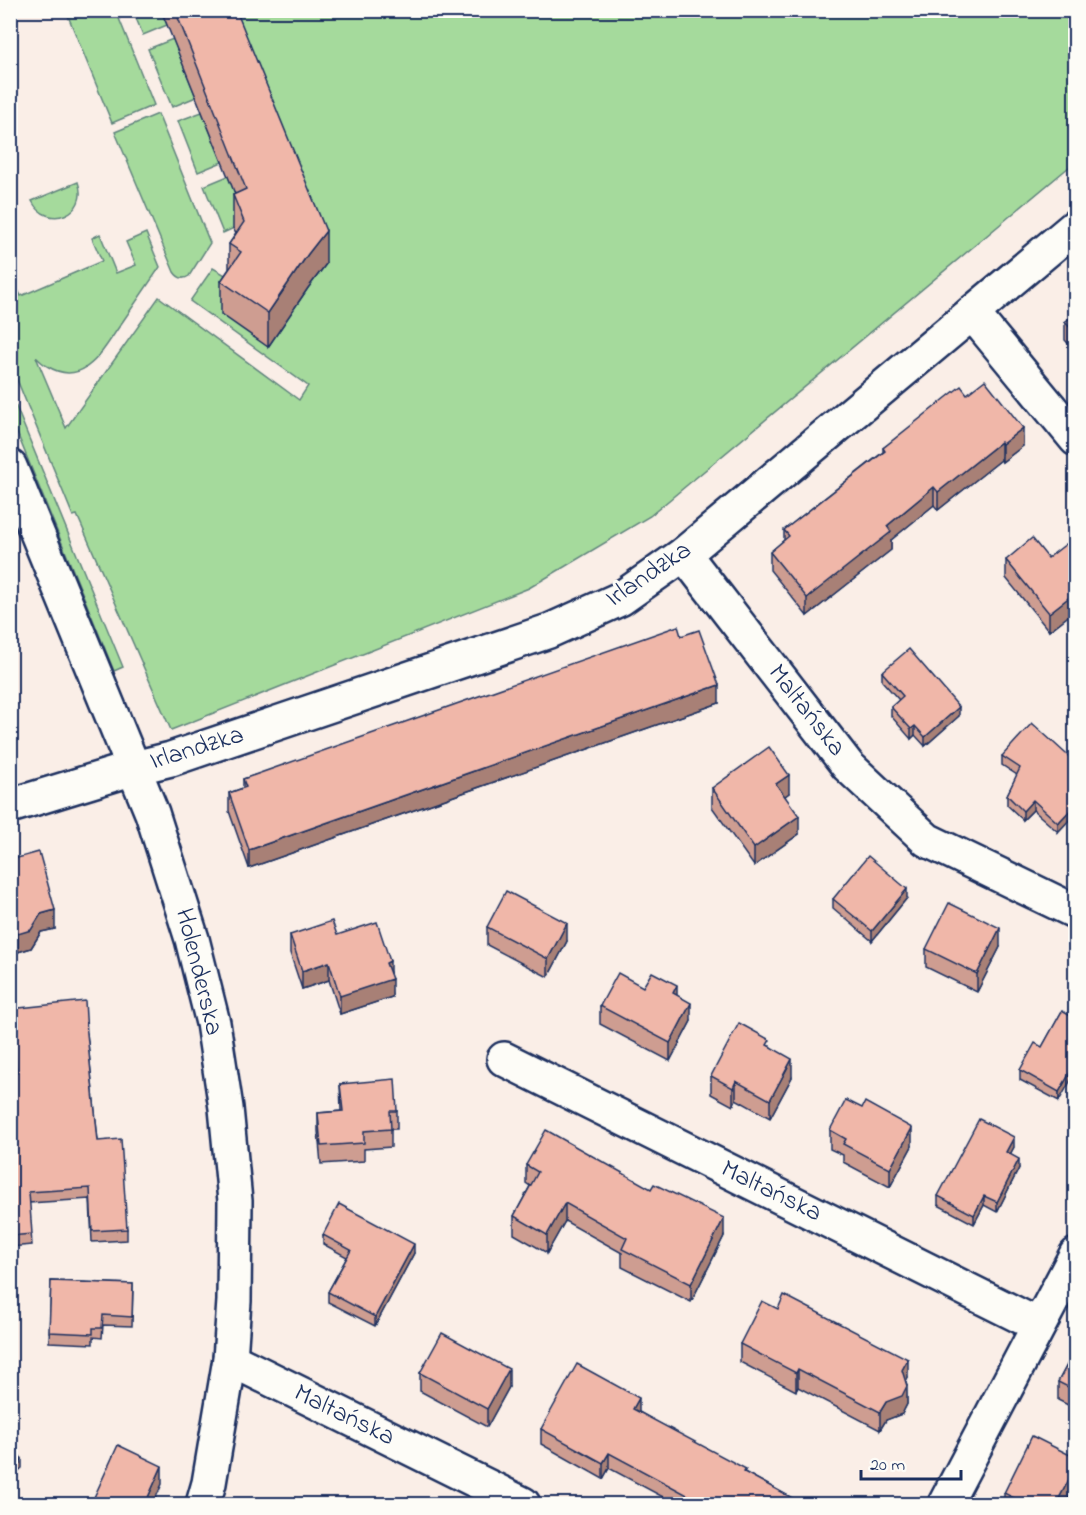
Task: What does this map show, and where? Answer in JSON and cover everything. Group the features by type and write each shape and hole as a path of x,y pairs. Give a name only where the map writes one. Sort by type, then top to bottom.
{"street":[{"name":"Irlandzka","path":"10,806 183,755 549,631 620,599 684,554 1076,226"},
{"path":"972,313 1076,439"},
{"name":"Holenderska","path":"10,467 152,813 192,939 213,1023 226,1108 235,1201 234,1301 230,1359 209,1483 203,1504"},
{"name":"Maltańska","path":"684,554 848,766 927,840 1076,912"},
{"name":"Maltańska","path":"504,1059 1038,1325"},
{"path":"945,1504 1076,1255"},
{"name":"Maltańska","path":"230,1359 522,1504"}],"green space":[{"path":"66,11 116,11 154,105 112,123"},
{"path":"133,11 161,11 167,25 143,35"},
{"path":"223,11 1075,11 1075,162 650,516 529,588 171,730 77,515 73,516 11,365 10,273 21,296 102,261 92,238 100,234 116,273 136,265 126,242 146,233 160,267 107,345 82,370 72,373 60,372 36,357 66,428 159,297 299,400 308,386 190,301 213,268 229,277 268,347"},
{"path":"173,39 196,97 172,107 148,49"},
{"path":"202,112 222,162 198,172 178,121"},
{"path":"158,114 210,243 189,276 185,278 179,277 174,272 115,132"},
{"path":"228,176 247,222 223,233 204,186"},
{"path":"78,182 80,193 78,203 65,215 56,217 47,215 39,210 32,201"},
{"path":"10,392 123,667 114,671 11,418"}],"building":[{"path":"175,10 236,10 326,231 268,313 221,281 241,252 229,244 244,222 233,195 246,189"},
{"path":"1076,313 1076,334 1065,322"},
{"path":"985,380 1023,428 1002,444 1001,442 938,492 934,487 887,526 891,532 807,598 770,552 789,536 784,530 885,451 883,448 961,386 967,394"},
{"path":"1032,538 1048,558 1066,544 1076,554 1076,592 1049,613 1006,560"},
{"path":"678,626 681,636 699,630 719,685 249,850 229,793 246,787 243,779"},
{"path":"909,649 959,707 925,737 915,726 911,729 891,707 903,696 882,672"},
{"path":"1032,723 1076,763 1076,772 1073,775 1076,777 1076,804 1058,823 1033,800 1023,811 1007,795 1020,768 1002,756"},
{"path":"769,747 789,775 776,784 799,816 754,848 712,788"},
{"path":"39,852 55,910 41,914 31,930 18,934 10,929 10,860"},
{"path":"868,856 907,889 872,931 833,899"},
{"path":"506,891 567,923 548,959 487,927"},
{"path":"949,903 1000,928 977,974 926,949"},
{"path":"332,921 337,935 377,922 390,961 386,963 392,979 340,996 329,962 302,971 290,935"},
{"path":"652,972 677,985 673,993 691,1003 670,1043 600,1006 618,973 643,987"},
{"path":"85,1001 98,1141 121,1139 127,1229 92,1231 90,1188 29,1192 32,1234 10,1236 10,1073 17,1072 10,1009"},
{"path":"1062,1011 1076,1019 1076,1062 1059,1092 1020,1070 1035,1043 1042,1047"},
{"path":"739,1023 770,1040 767,1045 792,1059 770,1100 736,1081 733,1088 711,1076"},
{"path":"395,1079 397,1111 390,1111 391,1129 364,1131 364,1143 321,1146 318,1113 343,1111 340,1084"},
{"path":"846,1100 862,1108 865,1102 912,1128 890,1169 843,1144 846,1139 830,1130"},
{"path":"979,1119 1014,1137 1006,1152 1019,1159 997,1202 984,1196 974,1215 938,1196"},
{"path":"546,1130 651,1189 654,1184 724,1218 691,1284 622,1249 627,1238 565,1203 547,1235 514,1216 538,1172 526,1165"},
{"path":"339,1204 414,1244 375,1317 328,1292 351,1250 323,1235"},
{"path":"51,1281 133,1284 132,1317 103,1315 102,1328 93,1328 93,1334 49,1332"},
{"path":"784,1295 908,1359 902,1370 907,1386 902,1396 886,1402 880,1412 798,1369 796,1373 740,1344 762,1301 778,1309"},
{"path":"442,1333 509,1369 487,1409 420,1373"},
{"path":"1076,1348 1076,1391 1058,1382"},
{"path":"577,1364 639,1398 633,1409 746,1469 744,1472 803,1504 704,1504 609,1453 603,1463 541,1429"},
{"path":"10,1410 12,1410 10,1433"},
{"path":"1032,1436 1076,1458 1076,1466 1056,1504 1026,1504 1004,1493"},
{"path":"10,1444 22,1459 12,1468 10,1487"},
{"path":"118,1445 162,1466 145,1504 91,1504"}]}
